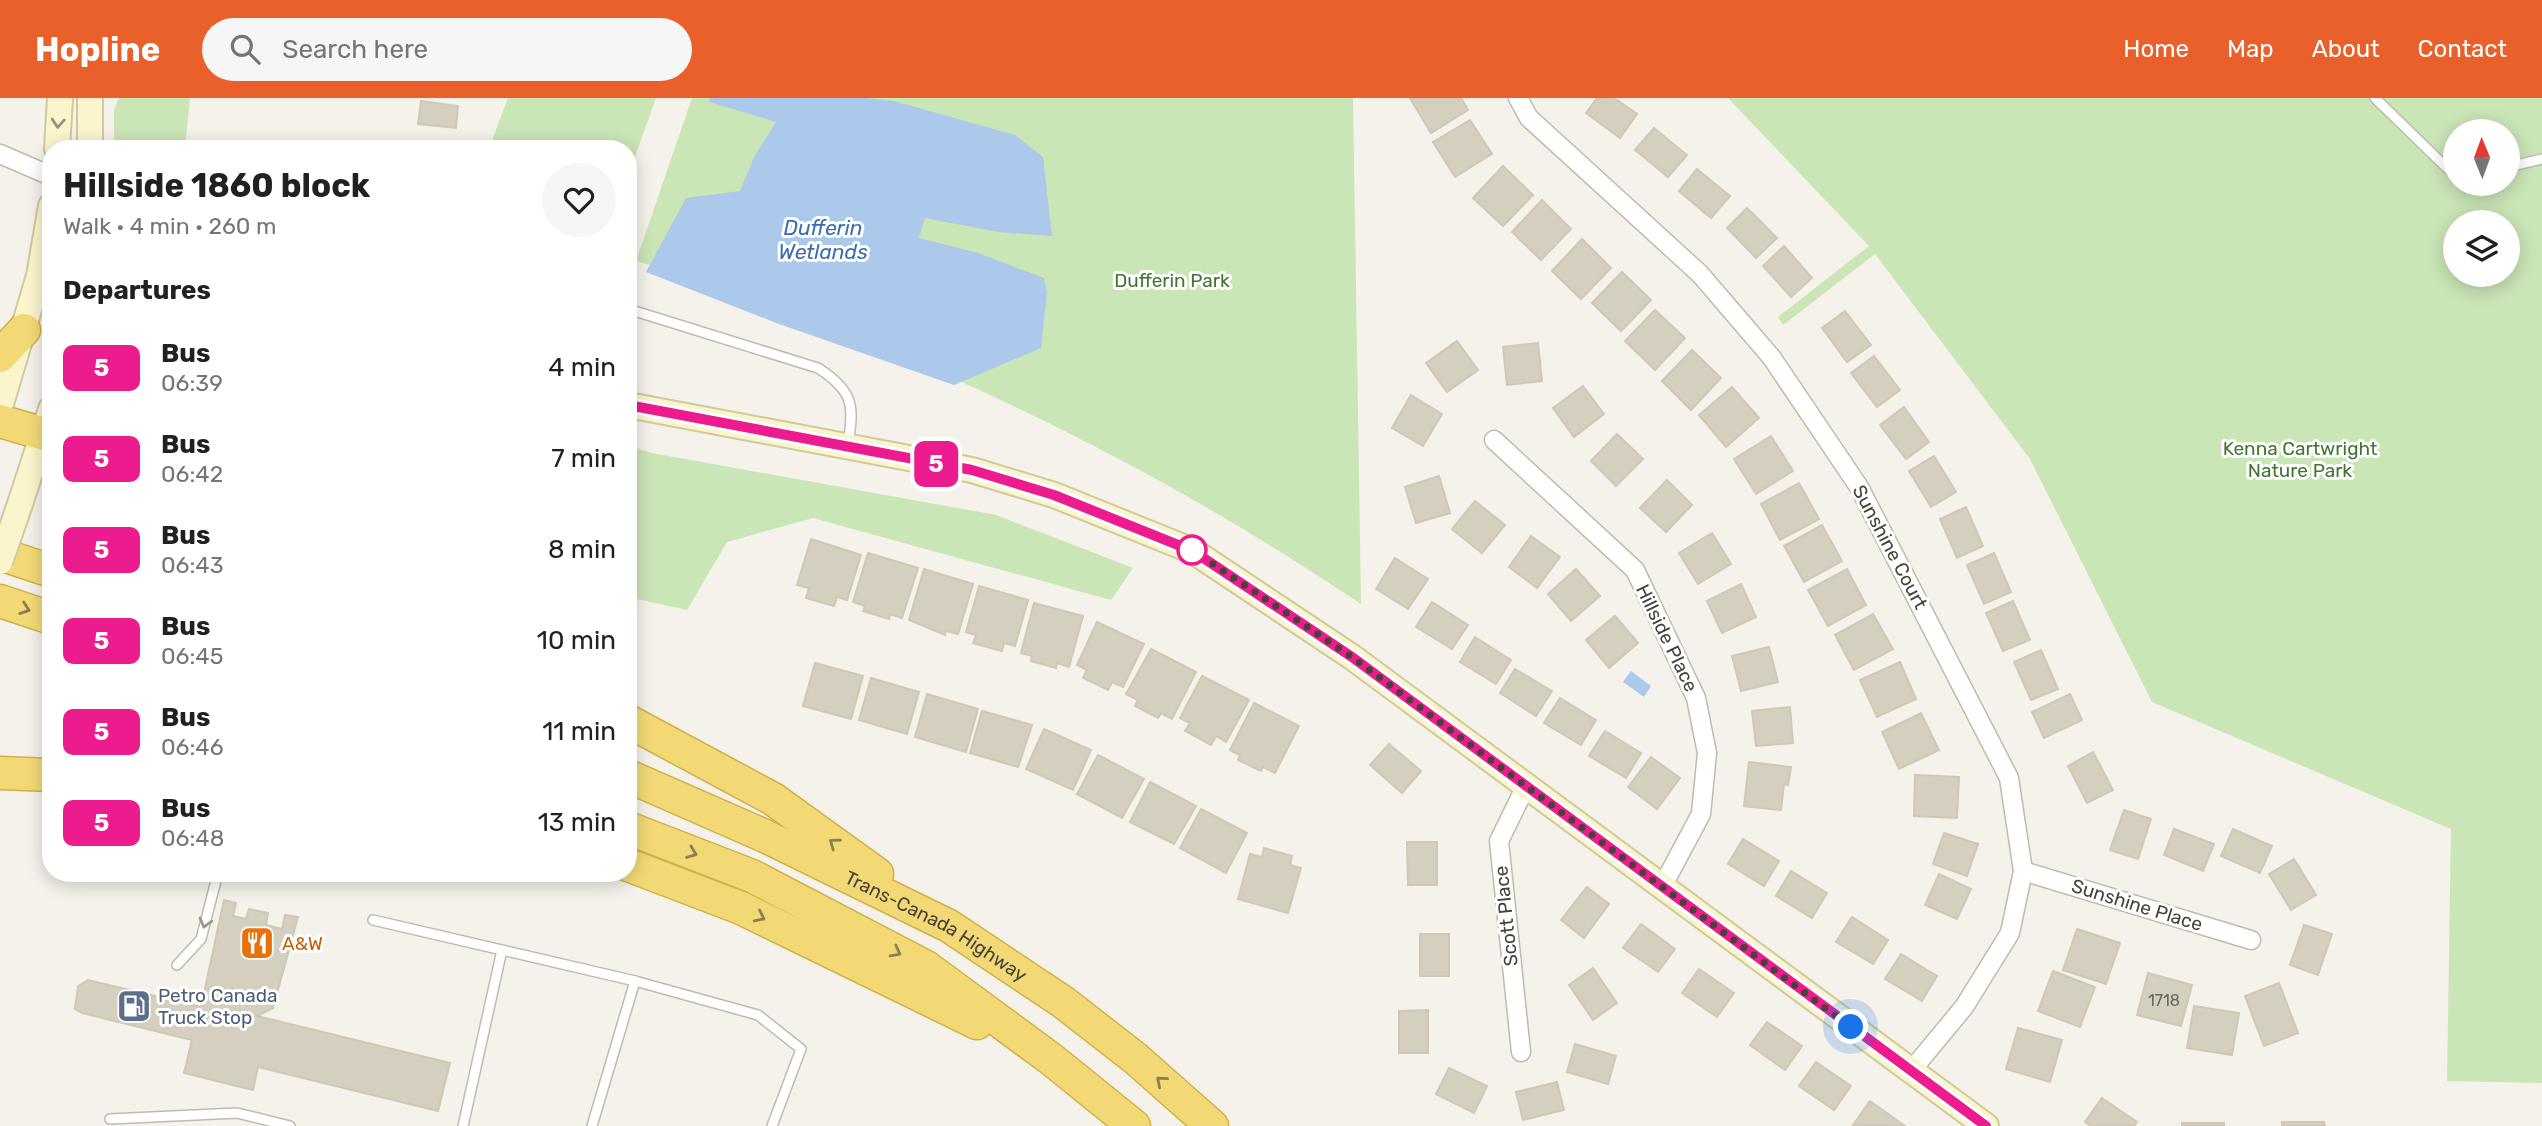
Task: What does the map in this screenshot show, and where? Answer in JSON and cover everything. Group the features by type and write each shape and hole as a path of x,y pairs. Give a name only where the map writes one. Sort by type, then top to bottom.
{"highway":[{"path":"0,356 24,330"},
{"path":"0,421 42,425"},
{"path":"0,554 42,568"},
{"path":"0,601 42,615"},
{"path":"637,726 773,799 949,926"},
{"path":"0,773 42,774"},
{"path":"0,786 42,775"},
{"name":"Trans-Canada Highway","path":"637,780 765,836 949,926 1063,1002 1135,1058 1212,1126"},
{"name":"Trans-Canada Highway","path":"637,831 752,876 926,967 1051,1059 1134,1126"},
{"path":"637,868 741,908 1051,1059"}],"street":[{"path":"58,140 60,98"},
{"path":"90,98 90,140"},
{"name":"Sunshine Court","path":"1518,98 1529,118 1700,274 1772,358 1859,486 2009,778 2023,871 2010,933 1989,971 1912,1071"},
{"path":"0,154 42,172"},
{"path":"0,407 24,330 42,258"},
{"path":"637,407 995,477 1054,495 1193,551 1352,657 1986,1126"},
{"name":"Hillside Place","path":"1494,440 1635,570 1696,698 1707,753 1701,814 1662,887"},
{"path":"0,562 42,443"},
{"name":"Scott Place","path":"1521,1052 1499,841 1526,786"},
{"name":"Sunshine Place","path":"2023,871 2250,940"}],"lane":[{"path":"2375,98 2443,164"},
{"path":"2520,164 2542,159"},
{"path":"637,312 818,368 836,380 848,394 853,415 848,448"},
{"path":"177,965 201,939 216,882"},
{"path":"373,920 635,981 758,1016 801,1049 772,1126"},
{"path":"463,1126 502,950"},
{"path":"592,1126 635,981"},
{"path":"110,1119 237,1113 290,1126"}],"green space":[{"path":"119,98 190,98 186,140 115,140 114,110"},
{"path":"508,98 656,98 637,151 637,140 492,140"},
{"name":"Dufferin Park","path":"692,98 1353,98 1361,604 1190,498 1012,405 827,326 637,261"},
{"name":"Kenna Cartwright Nature Park","path":"1728,98 2542,98 2542,1083 2447,1081 2451,829 2152,702 2030,459 1875,254 1783,325 1778,317 1869,246"},
{"path":"637,448 652,453 996,515 1133,568 1111,600 813,518 727,542 687,610 637,599"}],"water":[{"name":"Dufferin Wetlands","path":"709,98 866,98 894,101 1015,135 1043,157 1052,236 998,232 925,218 919,238 978,253 1044,278 1047,293 1041,348 954,385 779,324 646,272 686,198 740,191 754,157 776,122 710,102"},
{"path":"1631,671 1651,686 1644,697 1623,682"}],"building":[{"path":"1410,98 1461,98 1468,110 1431,133"},
{"path":"1597,98 1614,98 1637,114 1620,138 1586,113"},
{"path":"421,101 458,106 456,128 418,124"},
{"path":"1470,120 1492,154 1455,177 1433,142"},
{"path":"1654,128 1687,155 1668,177 1635,150"},
{"path":"1503,166 1533,195 1503,226 1473,198"},
{"path":"1697,169 1730,196 1711,218 1679,191"},
{"path":"1542,200 1571,229 1541,260 1512,232"},
{"path":"1747,208 1777,238 1756,258 1727,228"},
{"path":"1582,239 1611,268 1581,299 1552,271"},
{"path":"1784,246 1812,278 1791,297 1763,266"},
{"path":"1622,272 1651,300 1621,331 1592,303"},
{"path":"1655,310 1685,338 1655,370 1625,341"},
{"path":"1845,311 1871,345 1847,362 1822,328"},
{"path":"1457,341 1478,370 1447,392 1426,363"},
{"path":"1538,343 1542,381 1507,385 1503,347"},
{"path":"1692,350 1721,378 1691,410 1662,381"},
{"path":"1874,356 1900,390 1877,407 1851,373"},
{"path":"1583,386 1604,414 1574,437 1553,408"},
{"path":"1732,387 1759,418 1726,447 1699,415"},
{"path":"1411,395 1442,414 1423,446 1392,428"},
{"path":"1904,407 1929,442 1906,459 1880,425"},
{"path":"1617,434 1643,459 1616,486 1591,461"},
{"path":"1771,436 1793,471 1756,494 1734,459"},
{"path":"1934,456 1956,492 1931,507 1909,471"},
{"path":"1439,476 1450,513 1416,523 1405,487"},
{"path":"1667,480 1692,505 1666,532 1640,508"},
{"path":"1799,483 1819,519 1780,540 1761,504"},
{"path":"1475,501 1505,525 1482,553 1452,529"},
{"path":"1966,507 1983,546 1957,558 1940,519"},
{"path":"1822,525 1842,561 1804,582 1784,546"},
{"path":"1712,533 1731,564 1698,584 1679,553"},
{"path":"1531,536 1560,557 1537,588 1509,567"},
{"path":"811,539 861,555 847,600 837,597 834,606 806,598 809,588 797,585"},
{"path":"868,553 918,568 902,618 890,614 889,619 863,611 865,606 853,602"},
{"path":"1994,553 2011,592 1984,604 1967,565"},
{"path":"1395,558 1428,579 1408,609 1376,589"},
{"path":"924,569 973,584 958,634 946,631 945,635 909,620"},
{"path":"1576,569 1600,596 1571,621 1548,594"},
{"path":"1847,569 1866,605 1828,626 1808,590"},
{"path":"1741,584 1756,617 1722,633 1707,601"},
{"path":"979,586 1028,600 1015,646 1004,643 1002,651 973,643 976,635 966,632"},
{"path":"2013,601 2030,640 2003,651 1986,613"},
{"path":"1432,602 1468,625 1452,649 1416,627"},
{"path":"1034,603 1083,616 1069,667 1057,663 1056,668 1031,661 1032,656 1021,653"},
{"path":"1873,614 1893,649 1854,670 1835,635"},
{"path":"1615,616 1638,643 1609,668 1586,640"},
{"path":"1097,622 1144,644 1123,687 1112,682 1108,690 1083,678 1087,670 1077,665"},
{"path":"1475,637 1511,660 1496,684 1460,662"},
{"path":"1769,647 1778,682 1741,691 1732,656"},
{"path":"1151,649 1196,672 1172,719 1161,713 1158,718 1135,706 1138,700 1126,694"},
{"path":"2041,650 2058,689 2031,700 2014,662"},
{"path":"1900,662 1916,699 1877,717 1860,680"},
{"path":"815,663 863,676 851,719 803,706"},
{"path":"1515,669 1552,691 1536,716 1500,693"},
{"path":"1202,676 1249,700 1226,742 1216,736 1211,745 1185,731 1190,723 1180,718"},
{"path":"871,678 919,692 907,734 859,720"},
{"path":"927,694 978,709 966,752 915,737"},
{"path":"2070,694 2082,720 2044,738 2032,712"},
{"path":"1560,698 1596,720 1581,745 1544,723"},
{"path":"1254,703 1299,726 1275,773 1263,767 1261,771 1238,760 1240,755 1230,750"},
{"path":"1790,707 1793,743 1756,746 1752,711"},
{"path":"982,711 1032,725 1018,767 970,753"},
{"path":"1921,713 1939,750 1899,769 1882,732"},
{"path":"1044,729 1091,750 1073,790 1026,769"},
{"path":"1605,731 1641,753 1626,778 1589,756"},
{"path":"1389,744 1421,771 1402,793 1370,765"},
{"path":"2093,752 2113,790 2087,803 2068,766"},
{"path":"1098,755 1144,779 1122,818 1077,794"},
{"path":"1651,757 1680,778 1657,809 1628,787"},
{"path":"1749,762 1791,767 1788,785 1784,784 1781,810 1744,806"},
{"path":"1915,775 1959,777 1957,818 1914,816"},
{"path":"1150,782 1196,806 1174,844 1130,822"},
{"path":"1201,809 1247,833 1226,873 1180,848"},
{"path":"2124,810 2151,819 2138,859 2110,850"},
{"path":"2174,829 2214,844 2203,871 2164,855"},
{"path":"2233,829 2272,846 2260,873 2221,856"},
{"path":"1944,833 1978,844 1967,876 1933,864"},
{"path":"1743,839 1779,861 1764,886 1728,864"},
{"path":"1407,842 1437,842 1437,885 1408,885"},
{"path":"1264,848 1292,856 1290,865 1301,868 1288,913 1238,899 1250,854 1262,857"},
{"path":"2294,859 2316,895 2291,910 2269,874"},
{"path":"1791,871 1827,893 1812,918 1776,896"},
{"path":"1939,874 1971,889 1957,919 1925,905"},
{"path":"1587,887 1609,904 1584,938 1561,920"},
{"name":"Petro Canada Truck Stop","path":"224,900 236,903 233,916 246,919 249,909 268,913 266,925 282,929 285,915 298,917 273,1008 257,1016 450,1063 438,1111 258,1067 253,1090 184,1073 192,1040 75,1009 78,986 88,980 201,1007"},
{"path":"1852,917 1888,940 1873,964 1836,942"},
{"path":"1641,924 1675,949 1658,972 1623,948"},
{"path":"2304,925 2332,934 2318,975 2290,965"},
{"path":"2077,929 2120,943 2106,984 2063,970"},
{"path":"1420,934 1449,934 1449,976 1420,976"},
{"path":"1901,954 1937,976 1922,1001 1885,979"},
{"path":"1593,968 1617,1003 1593,1020 1569,985"},
{"path":"1699,969 1734,993 1717,1017 1682,993"},
{"path":"2053,971 2095,987 2080,1027 2038,1011"},
{"path":"2148,973 2192,985 2181,1026 2137,1015"},
{"path":"2279,983 2298,1033 2264,1046 2245,996"},
{"path":"2194,1006 2239,1013 2232,1055 2187,1048"},
{"path":"1428,1010 1428,1053 1399,1053 1399,1011"},
{"path":"1767,1022 1802,1046 1785,1070 1750,1045"},
{"path":"2018,1028 2062,1040 2050,1082 2006,1069"},
{"path":"1575,1044 1616,1056 1608,1084 1567,1072"},
{"path":"1816,1062 1851,1086 1834,1110 1799,1086"},
{"path":"1449,1068 1487,1086 1474,1113 1436,1094"},
{"path":"1557,1082 1564,1110 1523,1120 1516,1092"},
{"path":"2102,1098 2137,1122 2134,1126 2091,1126 2085,1122"},
{"path":"1870,1101 1905,1126 1853,1125"},
{"path":"2282,1122 2324,1122 2325,1126 2282,1126"},
{"path":"2182,1123 2224,1123 2224,1126 2182,1126"}],"bus line":[{"name":"5","path":"637,408 972,470 1054,495 1193,551 1352,657 1986,1126"}],"place":[{"name":"A&W","path":"257,943"},
{"name":"Petro Canada Truck Stop","path":"134,1006"}],"route":[{"path":"1192,550 1352,657 1851,1027"}]}
